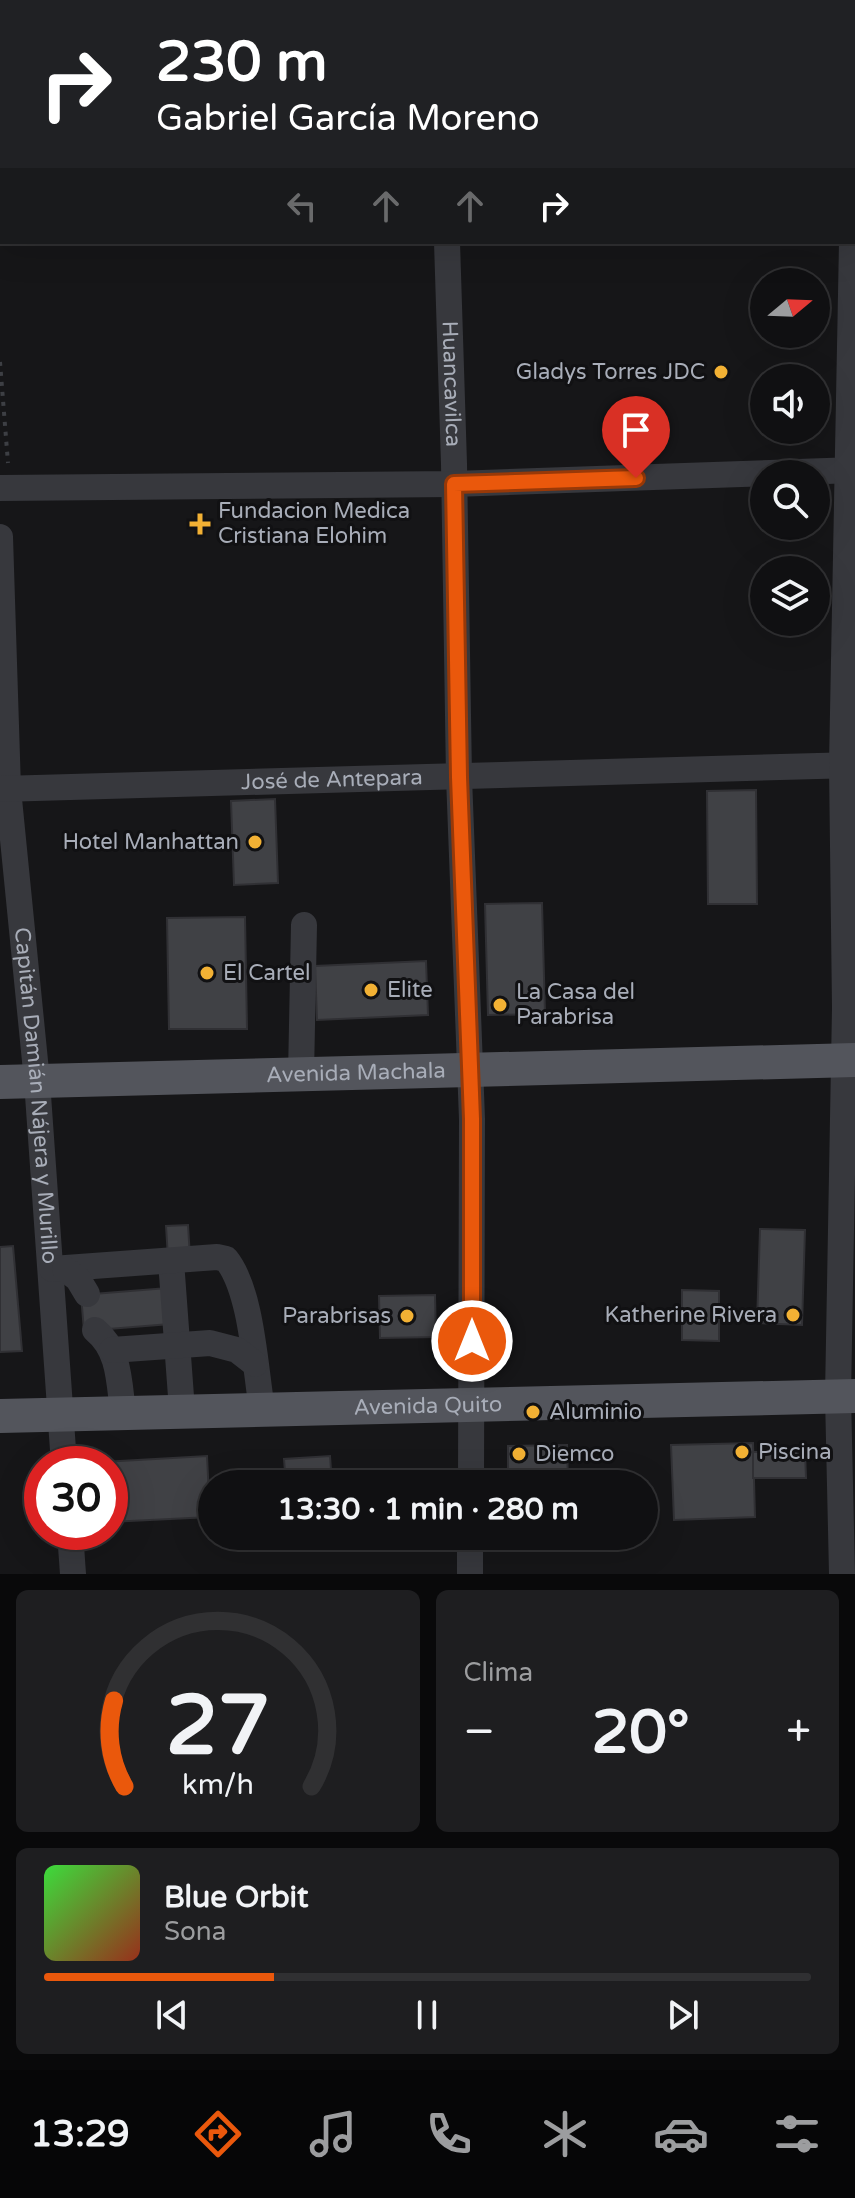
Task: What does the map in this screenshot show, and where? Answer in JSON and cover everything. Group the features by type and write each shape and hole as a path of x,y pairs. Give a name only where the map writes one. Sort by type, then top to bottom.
{"main road":[{"name":"Avenida Machala","path":"0,1082 849,1060"},
{"name":"Avenida Quito","path":"0,1416 846,1396"}],"street":[{"name":"Huancavilca","path":"447,244 459,777 470,1070 471,1470"},
{"path":"842,1574 849,1060 845,993 852,244"},
{"path":"4,482 454,484 852,470"},
{"name":"Capitán Damián Nájera y Murillo","path":"0,537 4,789 58,1269 56,1322 63,1446"},
{"name":"José de Antepara","path":"4,789 848,765"},
{"path":"301,1075 304,925"},
{"path":"58,1269 217,1257 226,1259 234,1269 246,1303 262,1409"},
{"path":"171,1261 182,1410"},
{"path":"58,1269 78,1279 87,1294"},
{"path":"56,1322 97,1335 178,1345 221,1344 237,1350 255,1364"},
{"path":"97,1335 117,1367 123,1412"},
{"path":"71,1550 73,1574"},
{"path":"470,1550 470,1574"}],"path":[{"path":"0,362 4,482"}],"building":[{"path":"756,790 757,904 708,904 707,791"},
{"name":"Hotel Manhattan","path":"275,799 278,883 234,885 231,801"},
{"path":"542,903 545,1014 488,1015 485,904"},
{"name":"El Cartel","path":"245,917 247,1029 169,1029 167,918"},
{"name":"Elite","path":"426,961 428,1015 317,1020 315,966"},
{"path":"188,1225 190,1257 168,1258 166,1226"},
{"path":"760,1229 805,1230 802,1325 757,1323"},
{"path":"13,1246 22,1351 0,1352 0,1247"},
{"path":"167,1288 170,1324 84,1331 81,1295"},
{"path":"682,1290 719,1291 719,1341 682,1340"},
{"name":"Parabrisas","path":"435,1295 436,1337 380,1338 379,1296"},
{"path":"753,1443 755,1517 674,1520 671,1445"},
{"path":"567,1445 568,1470 508,1470 508,1446"},
{"path":"753,1452 805,1452 806,1478 753,1478"},
{"path":"207,1456 208,1470 198,1470 198,1518 128,1521 128,1461"},
{"path":"330,1456 331,1470 285,1470 284,1459"}],"place":[{"name":"Gladys Torres JDC","path":"721,372"},
{"name":"Fundacion Medica Cristiana Elohim","path":"200,524"},
{"name":"Hotel Manhattan","path":"255,842"},
{"name":"El Cartel","path":"207,973"},
{"name":"Elite","path":"371,990"},
{"name":"La Casa del Parabrisa","path":"500,1005"},
{"name":"Katherine Rivera","path":"793,1315"},
{"name":"Parabrisas","path":"407,1316"},
{"name":"Aluminio","path":"533,1412"},
{"name":"Piscina","path":"742,1452"},
{"name":"Diemco","path":"519,1454"}],"route":[{"path":"472,1341 472,1119 459,777 454,484 636,478"}]}
